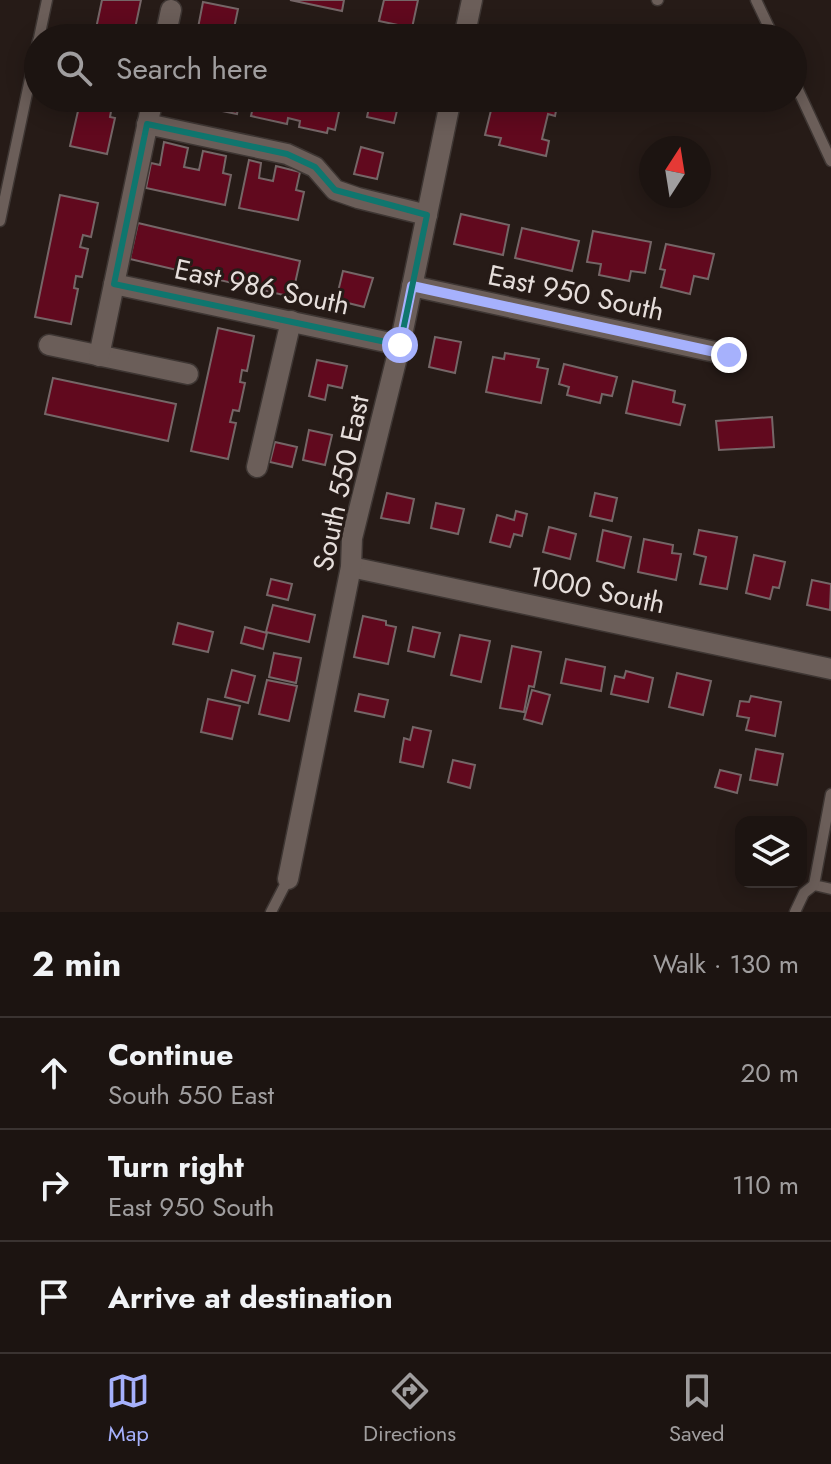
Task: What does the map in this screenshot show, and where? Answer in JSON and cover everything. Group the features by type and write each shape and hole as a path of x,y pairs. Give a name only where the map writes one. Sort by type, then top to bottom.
{"street":[{"path":"467,24 472,0"},
{"path":"168,24 171,10"},
{"path":"99,356 150,112"},
{"name":"South 550 East","path":"288,879 351,567 352,538 400,345 448,112"},
{"path":"147,124 287,154 315,167 335,190 427,215"},
{"name":"East 986 South","path":"114,284 400,345"},
{"name":"East 950 South","path":"412,286 729,355"},
{"path":"257,467 291,321"},
{"path":"49,345 188,374"},
{"name":"1000 South","path":"351,567 831,669"}],"lane":[{"path":"41,24 47,0"},
{"path":"756,0 767,24"},
{"path":"0,221 24,106"},
{"path":"807,109 831,161"},
{"path":"795,912 804,893 814,885 831,794"},
{"path":"271,912 288,879"},
{"path":"814,885 831,889"}],"highlighted area":[{"path":"147,124 287,154 315,167 335,190 427,215 400,345 114,284"}],"building":[{"path":"102,0 141,0 136,24 97,24"},
{"path":"290,0 344,0 342,11"},
{"path":"384,0 418,0 413,24 379,21"},
{"path":"203,2 238,9 235,24 199,24"},
{"path":"78,112 111,112 110,117 115,118 107,154 70,146"},
{"path":"252,112 339,112 335,130 328,128 327,133 299,127 300,121 288,118 287,124 251,116"},
{"path":"368,112 397,112 394,123 367,117"},
{"path":"491,112 556,112 555,116 548,114 542,139 549,141 546,156 499,145 501,138 485,135"},
{"path":"164,142 188,148 184,167 199,170 203,151 226,156 223,173 231,175 225,205 146,188 151,163 160,165"},
{"path":"361,147 383,153 377,179 354,174"},
{"path":"249,160 261,163 259,178 273,181 276,166 300,172 296,190 304,192 298,220 239,208"},
{"path":"60,195 98,203 91,237 83,235 80,247 88,249 82,277 76,276 74,288 78,289 71,324 35,317"},
{"path":"461,214 509,225 503,255 454,244"},
{"path":"138,223 300,261 292,297 130,259"},
{"path":"522,228 579,241 572,271 515,258"},
{"path":"593,231 651,242 645,273 631,271 629,281 599,275 601,264 587,262"},
{"path":"666,244 714,254 708,279 694,276 690,294 661,287 665,270 660,269"},
{"path":"343,271 373,278 364,307 336,300"},
{"path":"218,328 254,336 247,371 242,370 240,382 245,383 239,411 233,410 230,422 236,423 228,459 191,451"},
{"path":"435,337 461,342 455,373 429,367"},
{"path":"505,353 539,359 537,367 548,369 541,403 486,392 493,357 504,359"},
{"path":"317,360 347,366 342,388 328,385 325,400 309,396"},
{"path":"564,364 617,377 612,396 602,394 600,403 567,395 569,387 559,384"},
{"path":"53,378 176,404 168,441 45,414"},
{"path":"633,381 675,391 673,402 685,405 680,425 626,413"},
{"path":"772,417 774,447 719,450 716,421"},
{"path":"309,430 332,435 325,465 303,460"},
{"path":"275,442 297,447 292,467 270,462"},
{"path":"387,493 414,499 409,523 381,518"},
{"path":"595,493 617,498 612,521 590,516"},
{"path":"436,503 464,509 458,534 431,528"},
{"path":"516,511 527,514 522,536 514,534 510,547 490,542 497,515 514,520"},
{"path":"549,527 576,534 570,559 543,552"},
{"path":"603,530 631,537 624,568 597,561"},
{"path":"699,530 737,537 727,589 700,584 706,557 694,554"},
{"path":"644,539 673,545 672,553 681,554 676,580 638,572"},
{"path":"754,555 785,562 779,588 773,587 770,599 746,593"},
{"path":"271,579 292,584 288,600 267,595"},
{"path":"812,580 831,584 830,610 807,605"},
{"path":"273,605 315,615 309,642 266,632"},
{"path":"363,616 386,621 386,625 396,627 388,664 354,657"},
{"path":"178,623 213,632 208,652 173,644"},
{"path":"245,627 267,633 263,649 241,643"},
{"path":"413,627 440,633 434,657 408,651"},
{"path":"460,635 490,641 481,682 451,675"},
{"path":"512,646 541,652 534,687 529,686 524,712 500,708"},
{"path":"274,653 301,658 296,683 269,677"},
{"path":"566,659 605,667 601,691 561,683"},
{"path":"232,670 255,676 248,703 225,697"},
{"path":"626,671 653,678 648,702 611,694 615,676 624,678"},
{"path":"677,673 711,681 703,715 669,707"},
{"path":"267,680 297,686 289,721 259,714"},
{"path":"532,690 550,695 542,724 524,719"},
{"path":"359,694 388,700 384,717 355,711"},
{"path":"751,696 781,702 775,736 746,730 749,718 737,716 740,701 749,702"},
{"path":"208,699 240,706 232,739 201,732"},
{"path":"413,727 431,731 423,767 400,762 404,738 410,740"},
{"path":"756,749 783,754 777,785 750,780"},
{"path":"453,760 475,765 470,788 448,782"},
{"path":"720,770 741,775 737,793 715,787"}],"route":[{"path":"400,345 412,286 729,355"}]}
